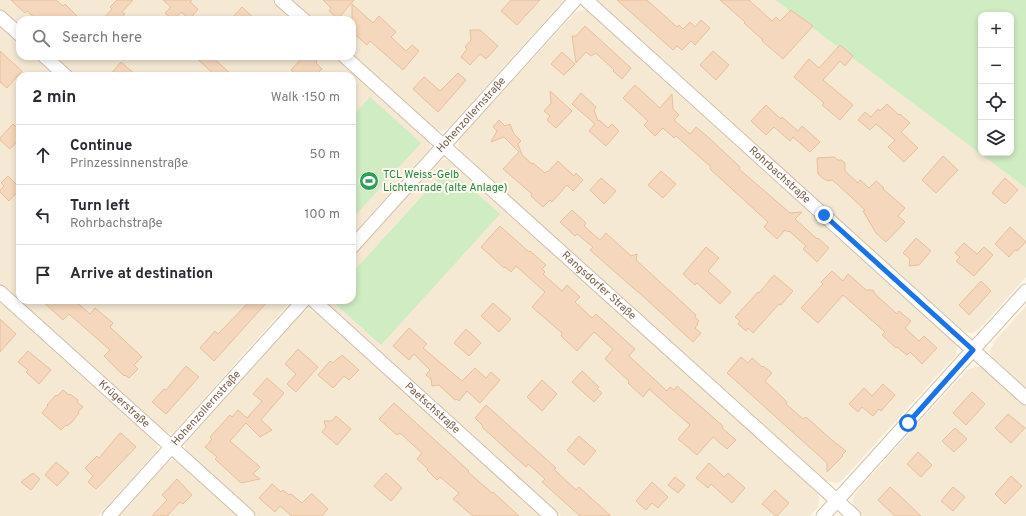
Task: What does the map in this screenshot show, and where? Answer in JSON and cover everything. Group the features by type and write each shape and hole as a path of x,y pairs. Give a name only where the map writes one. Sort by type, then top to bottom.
{"street":[{"path":"281,0 299,16"},
{"name":"Hohenzollernstraße","path":"356,243 574,0"},
{"name":"Rohrbachstraße","path":"586,0 1026,398"},
{"path":"0,17 16,31"},
{"path":"48,60 62,72"},
{"name":"Rangsdorfer Straße","path":"348,60 854,516"},
{"name":"Krügerstraße","path":"0,292 248,516"},
{"path":"823,516 1026,292"},
{"name":"Hohenzollernstraße","path":"109,516 300,304"},
{"name":"Paetschstraße","path":"317,304 551,516"}],"shaded area":[{"path":"0,0 275,0 293,16 16,16 16,24 0,10"},
{"path":"292,0 564,0 449,128 441,131 434,129 356,59 356,16 310,16"},
{"path":"597,0 775,0 978,152 978,156 983,156 1026,188 1026,277 976,331 969,333 960,329"},
{"path":"582,10 590,12 956,345 957,348 955,356 840,482 836,483 826,481 459,149 458,145 460,138 575,13"},
{"path":"0,26 16,40 16,60 38,60 51,72 16,72 16,299 0,284"},
{"path":"55,60 341,60 355,72 69,72"},
{"path":"356,73 427,138 430,146 429,150 356,231"},
{"path":"441,160 449,160 815,490 819,498 817,508 810,516 561,516 326,304 356,304 356,254"},
{"path":"0,299 157,443 158,448 156,452 98,516 0,516"},
{"path":"22,304 288,304 175,431 171,433 163,432"},
{"path":"1026,306 1026,390 994,361 990,351 994,342"},
{"path":"308,310 315,312 541,516 257,516 188,453 185,448 185,444 302,313"},
{"path":"982,367 986,370 1026,406 1026,516 863,516 856,510 853,500 858,490 967,370"},
{"path":"172,460 178,462 238,516 119,516 167,463"}],"green space":[{"path":"775,0 1026,0 1026,188 983,156 1014,156 1014,12 978,12 978,152"},
{"name":"TCL Weiss-Gelb Lichtenrade (alte Anlage)","path":"370,97 421,143 356,215 356,113"},
{"path":"448,168 500,214 381,345 335,304 356,304 356,269"}],"building":[{"path":"11,0 56,0 63,6 65,4 77,16 33,16 27,11 25,13"},
{"path":"117,0 133,0 122,12 125,14 123,16 106,16 112,9 110,7"},
{"path":"163,0 192,0 190,2 198,9 192,16 186,16 181,12 178,16 168,16 165,13 171,7"},
{"path":"323,0 354,0 341,16 335,16 329,11 331,8"},
{"path":"511,0 540,0 517,25 501,11"},
{"path":"617,0 647,0 677,27 679,25 683,29 690,22 695,27 701,20 710,28 695,45 691,41 682,50 677,46 673,50"},
{"path":"720,0 749,0 772,21 776,17 780,21 791,10 813,26 783,59 762,41 763,40 744,23 745,22"},
{"path":"352,4 373,23 379,16 396,32 391,37 406,51 412,45 419,51 403,70 370,41 367,45 356,35 356,16 352,16"},
{"path":"242,7 252,16 234,16"},
{"path":"585,26 631,68 622,79 596,53 591,56 586,52 576,63 572,36 576,36"},
{"path":"470,30 480,30 498,46 486,59 480,54 470,65 461,57 467,49 465,47 471,40"},
{"path":"840,45 853,56 845,66 840,61 823,80 853,105 840,120 822,105 824,103 794,77 809,59 819,68"},
{"path":"0,51 22,71 16,72 16,78 7,88 0,82"},
{"path":"713,51 729,65 716,80 700,65"},
{"path":"562,52 575,64 564,75 551,64"},
{"path":"198,60 215,60 229,72 212,72"},
{"path":"300,60 317,60 316,63 322,69 319,72 293,72 291,70"},
{"path":"121,62 132,72 112,72"},
{"path":"458,73 466,80 438,112 413,89 424,77 440,91"},
{"path":"635,85 660,108 672,94 673,109 679,115 674,120 690,134 696,127 740,167 739,169 790,213 802,212 795,219 829,248 817,262 803,249 806,246 789,231 788,232 785,230 777,239 764,227 768,222 710,169 711,167 676,136 674,138 663,128 655,136 644,125 648,121 623,98"},
{"path":"550,91 572,111 556,128 547,120 550,116 544,111 551,103"},
{"path":"581,93 596,107 594,110 598,121 599,120 608,128 612,124 619,131 606,146 589,131 595,124 572,104"},
{"path":"887,104 910,123 901,132 918,148 904,162 888,147 895,140 876,124 870,130 858,120 865,112 871,117 878,109 880,111"},
{"path":"766,105 781,119 782,117 798,131 802,126 820,142 810,152 793,137 790,141 774,127 766,135 751,121"},
{"path":"499,120 505,126 510,124 514,134 521,141 518,144 522,155 532,164 533,163 545,173 547,171 548,172 558,161 574,176 576,173 583,180 573,191 567,185 552,202 550,200 543,207 531,196 532,194 503,169 519,152 504,137 491,142 497,131 493,127"},
{"path":"13,124 16,127 16,142 10,149 0,140 0,138"},
{"path":"943,156 958,170 936,193 922,180"},
{"path":"834,157 845,163 845,171 858,183 860,180 869,188 876,181 905,208 898,216 905,222 886,242 876,233 863,211 865,210 832,180 828,181 818,174 817,158"},
{"path":"661,171 676,184 663,198 648,185"},
{"path":"8,176 16,184 16,193 9,201 0,192 4,186 1,183"},
{"path":"601,178 616,191 604,204 590,190"},
{"path":"1005,178 1018,190 1005,204 992,193"},
{"path":"572,210 586,223 584,226 600,240 606,233 631,256 637,254 636,260 696,315 695,317 699,321 695,328 701,333 693,342 590,250 593,247 577,234 575,236 560,222"},
{"path":"500,226 546,265 542,269 545,272 543,274 562,291 567,285 580,297 575,302 592,318 596,314 635,349 629,356 667,391 670,387 674,390 677,386 723,426 722,428 736,440 727,449 713,437 697,455 678,439 690,425 649,389 643,397 628,383 629,381 605,359 613,349 594,332 577,351 561,336 562,333 532,307 545,292 516,266 511,272 505,267 504,268 481,247"},
{"path":"1010,227 1026,242 1017,251 1015,250 1009,257 995,244"},
{"path":"916,238 931,251 919,265 909,266 910,259 903,253"},
{"path":"964,243 977,254 984,247 993,255 974,276 956,261 960,257 955,253"},
{"path":"706,247 719,258 708,271 731,292 720,304 697,283 695,285 683,274"},
{"path":"832,271 843,281 848,274 866,290 873,290 875,294 897,314 899,311 911,321 905,328 919,341 924,336 937,348 922,364 910,352 907,355 897,347 896,348 882,335 885,332 843,295 818,323 801,308 823,284 821,282"},
{"path":"774,275 793,291 753,333 748,328 746,331 738,324 740,321 735,317 758,292 759,293"},
{"path":"981,281 991,291 969,315 959,305"},
{"path":"493,303 511,319 499,332 481,316"},
{"path":"45,304 79,304 90,314 95,308 113,323 110,327 142,357 134,365 138,369 129,378 125,375 124,376 104,356 110,350 69,314 63,320"},
{"path":"247,304 265,304 214,361 200,348 215,331 218,334"},
{"path":"0,319 16,334 0,352"},
{"path":"409,328 427,344 423,348 462,381 475,368 486,378 491,372 500,380 480,403 467,391 459,401 457,399 455,400 439,385 432,386 431,379 426,375 430,370 414,354 409,360 393,346"},
{"path":"466,329 481,343 469,356 454,343"},
{"path":"298,349 318,367 296,392 287,384 296,374 285,364"},
{"path":"28,351 51,370 39,384 26,372 28,370 18,362"},
{"path":"342,355 359,370 349,380 344,376 333,388 318,375 330,361 333,363"},
{"path":"741,357 748,363 752,358 772,373 765,381 787,402 786,404 803,419 806,417 846,451 827,472 827,463 727,373"},
{"path":"186,366 199,377 166,414 152,402 164,389 166,390"},
{"path":"582,371 599,387 597,389 602,393 594,402 572,382"},
{"path":"267,378 284,393 261,420 272,430 260,437 246,423 230,441 260,467 253,474 260,479 241,483 215,459 217,457 205,447 212,439 210,437 230,415 232,417 238,410 247,418 262,401 253,394"},
{"path":"542,380 557,394 542,411 527,397"},
{"path":"883,384 895,395 881,411 879,409 873,416 862,407 858,412 849,404 864,388 872,396"},
{"path":"63,390 78,400 77,402 83,407 72,422 61,430 42,413 56,395 57,396"},
{"path":"972,392 985,404 966,425 953,413"},
{"path":"394,403 469,471 468,472 519,516 473,516 453,499 459,493 440,477 437,480 427,470 428,469 417,459 422,453 400,433 397,435 379,419"},
{"path":"486,405 556,468 554,469 576,490 579,487 611,516 580,516 542,482 545,479 528,464 526,467 482,427 483,426 475,418"},
{"path":"1008,414 1025,428 1011,443 995,428"},
{"path":"336,416 351,429 337,445 322,432 326,427 324,421 332,421"},
{"path":"955,428 967,439 954,452 942,441"},
{"path":"120,433 136,447 96,489 88,482 93,476 85,468 97,456 99,458"},
{"path":"579,436 596,451 584,465 567,450"},
{"path":"918,452 932,465 921,477 907,464"},
{"path":"56,462 69,473 57,486 45,475"},
{"path":"709,463 724,477 728,473 745,488 732,503 711,484 708,488 696,478"},
{"path":"33,473 40,479 31,490 21,482"},
{"path":"386,473 402,488 391,501 374,486"},
{"path":"1011,476 1022,486 1005,504 995,494"},
{"path":"675,477 685,485 678,493 668,485"},
{"path":"177,479 192,495 183,504 180,502 167,516 152,516 167,500 162,495"},
{"path":"652,482 668,497 658,508 652,503 646,510 636,501"},
{"path":"272,484 281,492 283,490 289,495 291,494 302,503 312,494 328,509 322,516 292,516 280,506 275,512 259,498"},
{"path":"890,487 921,516 895,516 878,500"},
{"path":"953,487 965,497 953,511 941,501"},
{"path":"775,490 789,503 777,516 762,504"}],"place":[{"name":"TCL Weiss-Gelb Lichtenrade (alte Anlage)","path":"369,181"}],"route":[{"path":"824,215 973,350 908,423"}]}
